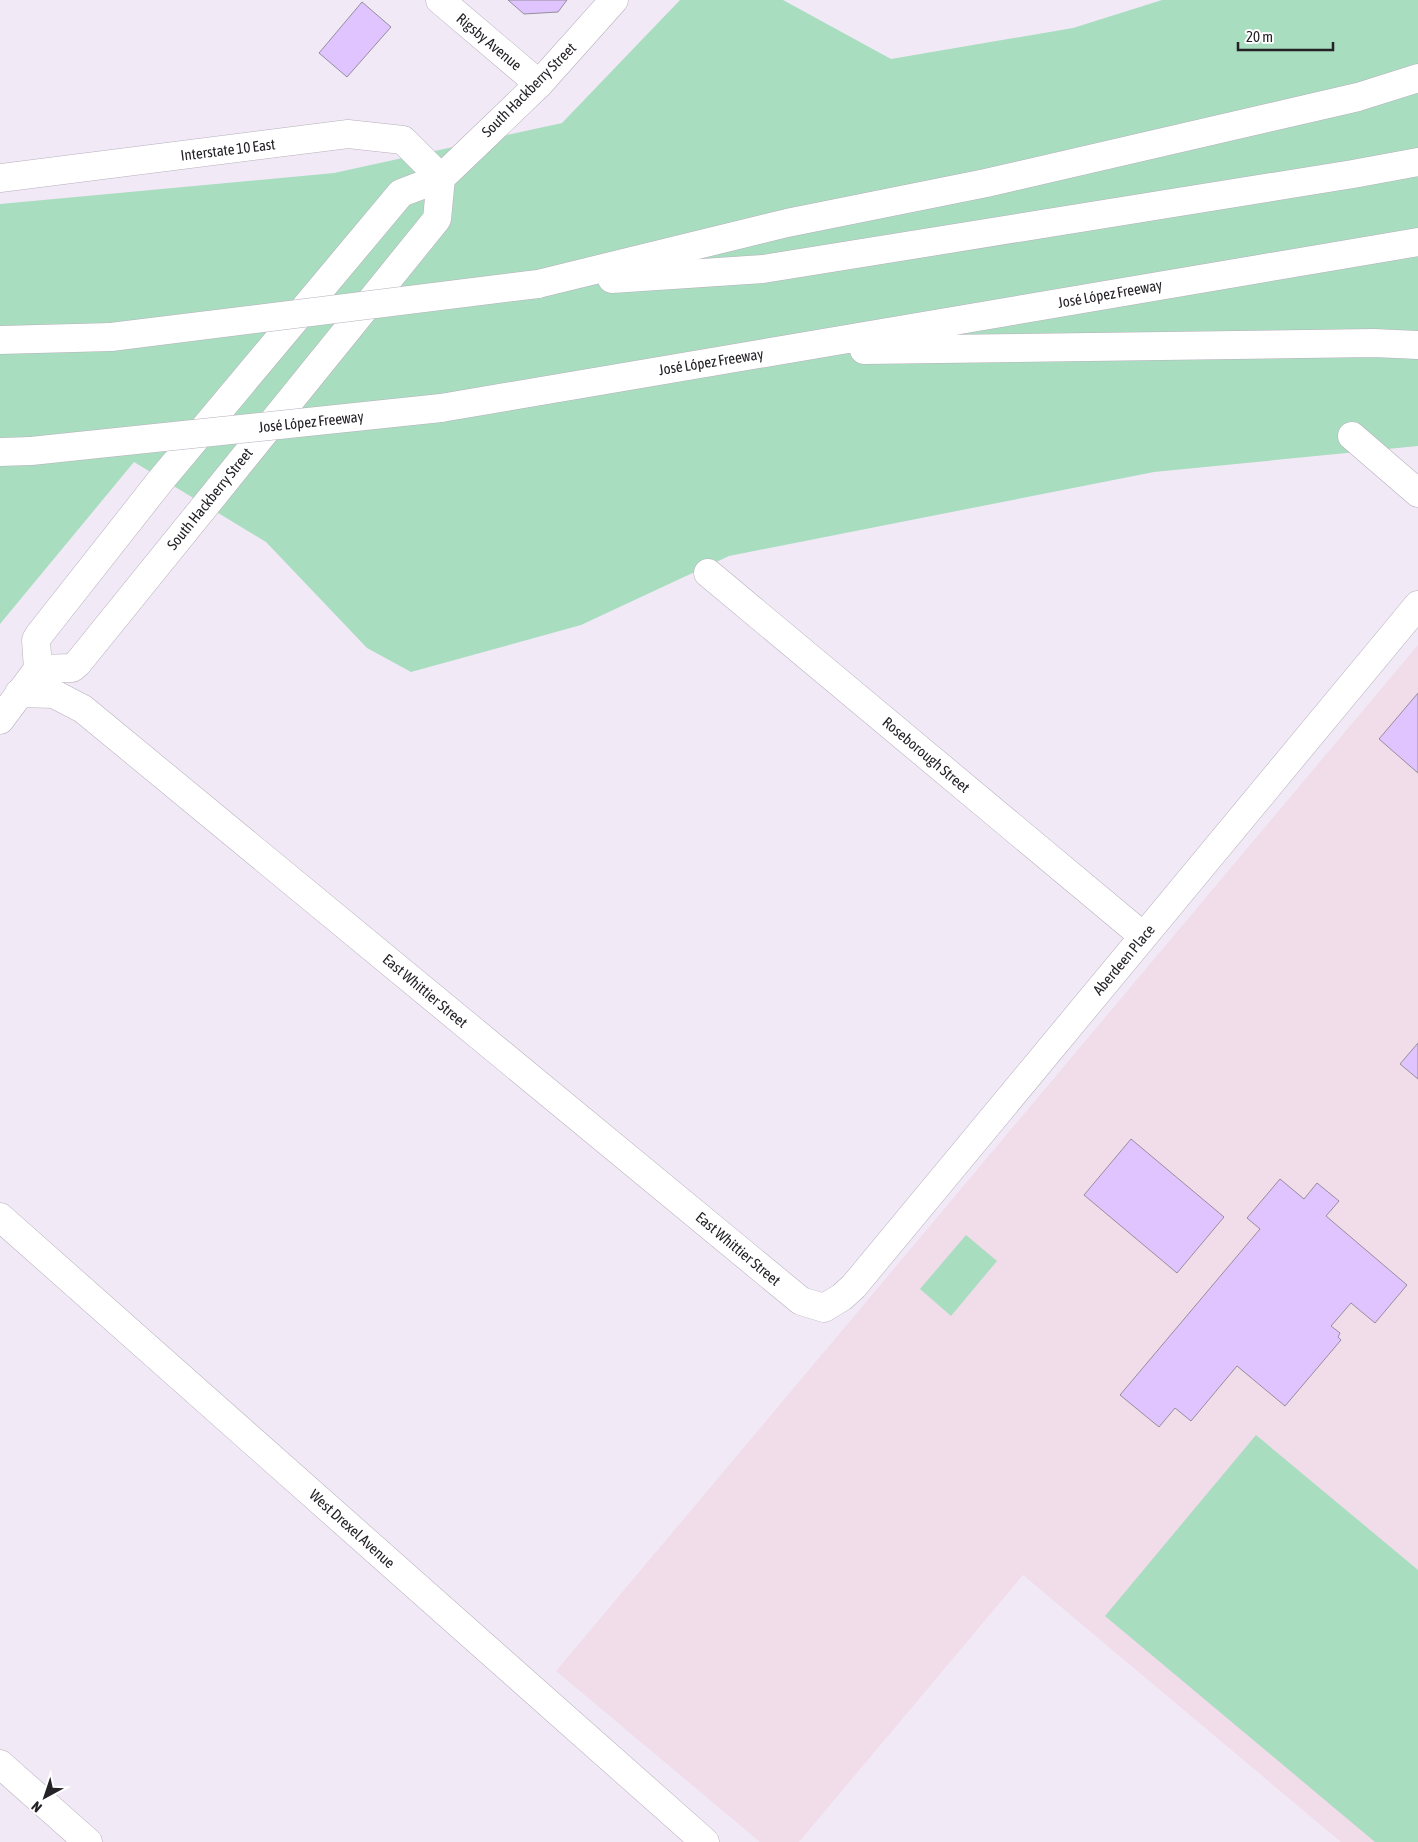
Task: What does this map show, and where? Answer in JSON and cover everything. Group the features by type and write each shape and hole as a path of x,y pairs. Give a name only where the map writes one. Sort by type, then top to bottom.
{"main road":[{"name":"Rigsby Avenue","path":"440,0 539,84"},
{"name":"South Hackberry Street","path":"441,178 437,219 84,655 72,668 38,669 36,640 161,480 401,193 441,178 539,84 614,0"},
{"path":"538,284 787,223 995,181 1358,97 1418,78"},
{"name":"Interstate 10 East","path":"0,178 348,134 403,140 441,178"},
{"path":"0,340 111,337 538,284 763,269 1418,162"},
{"name":"José López Freeway","path":"7,452 441,408 1418,242"},
{"path":"0,332 36,340"},
{"path":"783,351 1358,344 1418,345"},
{"path":"1352,436 1418,493"},
{"name":"Roseborough Street","path":"708,573 1143,936"},
{"name":"Aberdeen Place","path":"824,1308 842,1297 854,1286 1418,605"},
{"path":"0,720 10,692 38,669"},
{"name":"East Whittier Street","path":"10,692 54,694 84,709 801,1301 824,1308"},
{"name":"West Drexel Avenue","path":"0,1217 705,1842"},
{"path":"0,1764 88,1842"}],"shaded area":[{"path":"1418,645 1418,1842 1341,1842 1023,1575 799,1842 760,1842 556,1671"}],"green space":[{"path":"680,0 783,0 891,59 1073,28 1162,0 1418,0 1418,446 1154,472 729,556 581,625 411,672 367,648 266,542 134,462 0,624 0,204 334,173 562,123"},
{"path":"966,1235 997,1261 951,1316 920,1289"},
{"path":"1256,1435 1418,1570 1418,1842 1375,1842 1105,1616"}],"building":[{"path":"508,0 567,0 558,12 524,14"},
{"path":"362,2 391,27 347,77 319,53"},
{"path":"1418,693 1418,773 1379,739"},
{"path":"1418,1043 1418,1079 1400,1064"},
{"path":"1131,1139 1224,1217 1177,1273 1084,1195"},
{"path":"1280,1179 1304,1199 1317,1183 1339,1201 1326,1216 1407,1285 1375,1323 1351,1303 1331,1326 1340,1333 1338,1337 1341,1340 1285,1406 1237,1366 1191,1421 1175,1408 1159,1427 1120,1395 1260,1229 1247,1218"}]}
